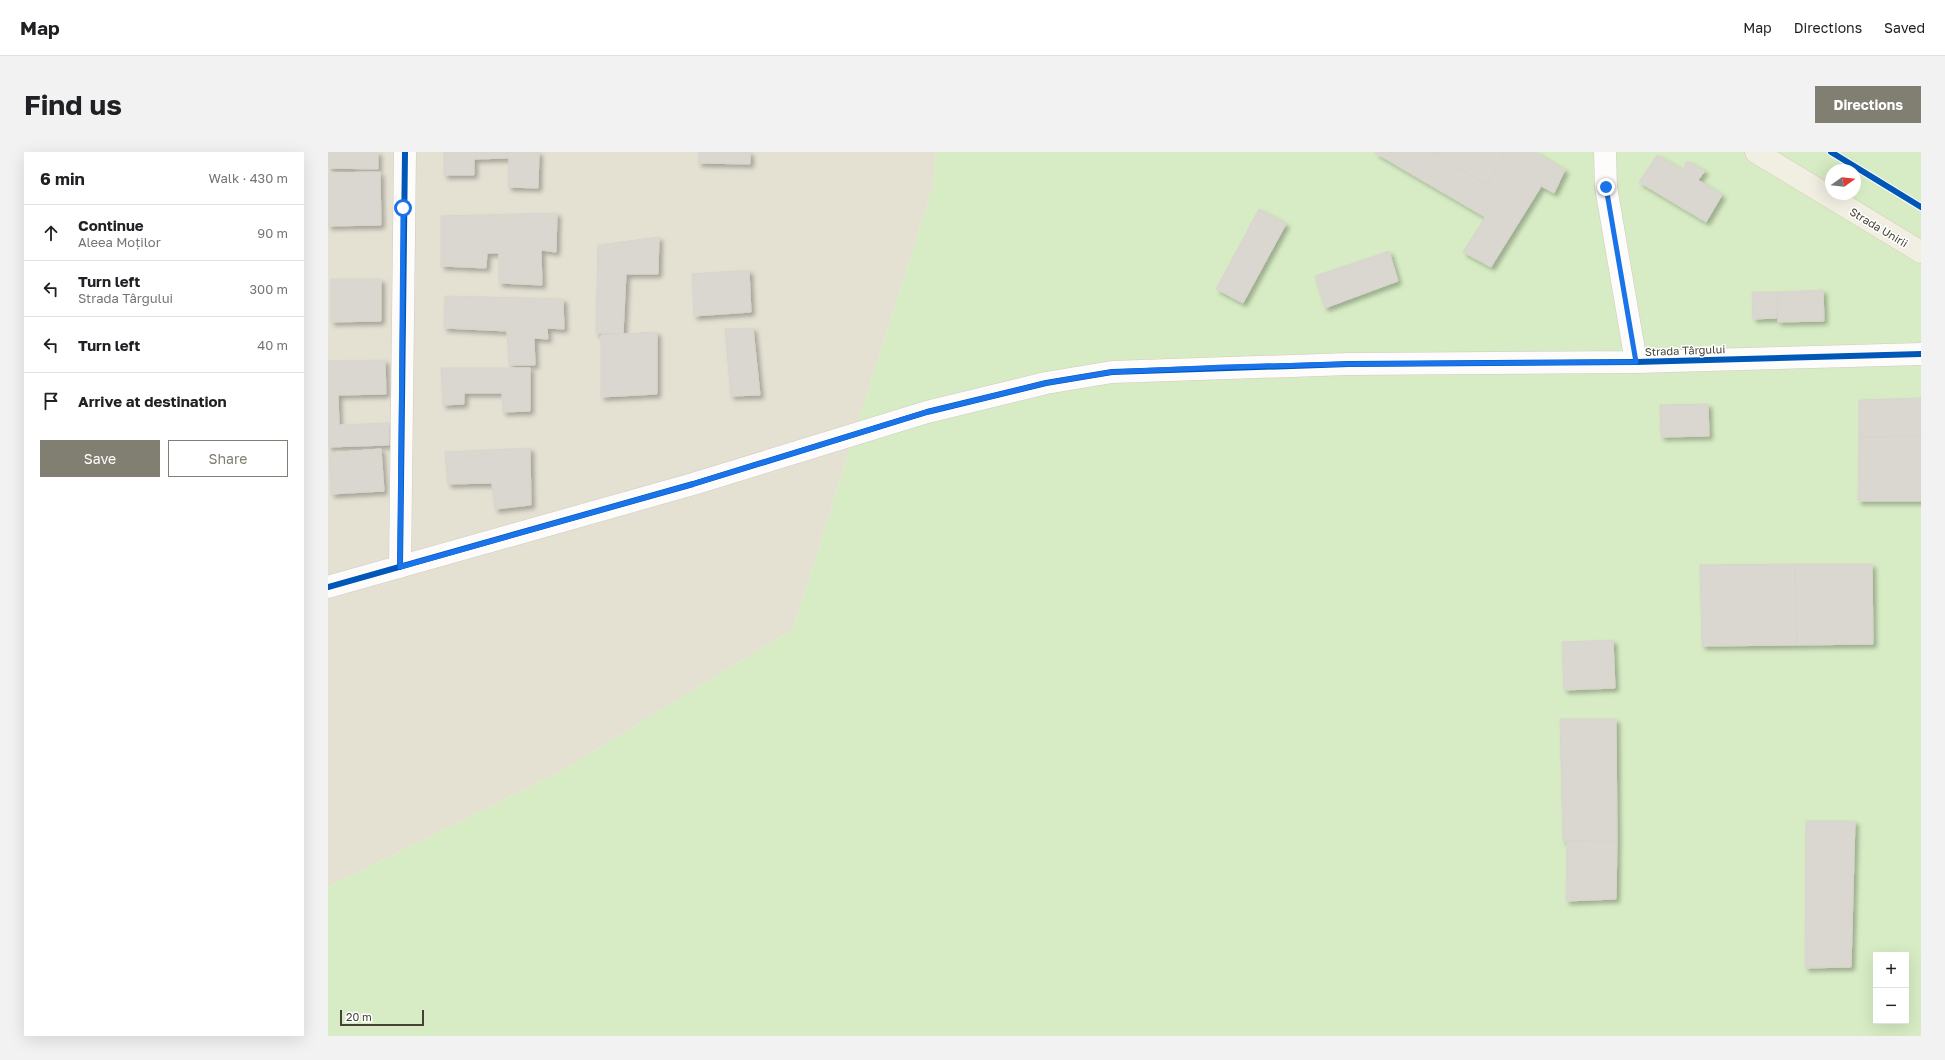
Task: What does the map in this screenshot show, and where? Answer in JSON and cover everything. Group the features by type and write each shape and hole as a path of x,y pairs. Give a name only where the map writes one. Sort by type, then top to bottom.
{"main road":[{"name":"Strada Unirii","path":"1756,152 1921,252"}],"street":[{"path":"400,567 405,152"},
{"path":"1605,152 1606,187 1636,362"},
{"name":"Strada Târgului","path":"328,587 686,486 927,412 1046,383 1112,372 1349,364 1636,362 1921,354"}],"shaded area":[{"path":"328,152 936,152 933,185 793,629 558,773 328,887"}],"green space":[{"path":"936,152 1921,152 1921,1036 328,1036 328,887 558,773 793,629 933,185"}],"building":[{"path":"328,152 378,152 378,169 328,168"},
{"path":"444,152 539,152 538,188 508,187 509,158 474,159 474,175 444,175"},
{"path":"699,152 750,152 750,164 698,163"},
{"path":"1374,152 1431,152 1487,185 1506,152 1535,152 1555,164 1491,267 1463,252 1485,217"},
{"path":"1431,152 1506,152 1487,185"},
{"path":"1657,155 1683,170 1687,161 1705,171 1698,180 1722,195 1706,222 1639,182"},
{"path":"1555,164 1565,170 1554,193 1541,186"},
{"path":"380,172 381,225 328,226 328,173"},
{"path":"1259,209 1286,224 1243,303 1216,289"},
{"path":"557,213 556,252 541,250 542,285 499,283 499,253 487,253 486,268 441,266 441,216"},
{"path":"659,237 658,274 626,274 623,334 596,333 598,245"},
{"path":"1389,251 1398,281 1325,308 1315,276"},
{"path":"749,270 751,312 694,316 692,274"},
{"path":"331,279 381,279 381,321 331,322"},
{"path":"1823,290 1824,321 1778,322 1778,292"},
{"path":"1752,292 1778,292 1777,318 1753,319"},
{"path":"445,296 563,299 564,329 547,328 548,339 534,338 535,365 509,365 507,331 444,328"},
{"path":"753,328 760,395 731,396 725,329"},
{"path":"657,332 657,394 601,397 601,335"},
{"path":"385,360 386,394 338,395 339,425 389,423 389,445 328,447 328,361"},
{"path":"441,368 530,368 530,411 503,412 502,393 464,393 464,404 443,405"},
{"path":"1921,398 1921,436 1859,437 1859,400"},
{"path":"1708,404 1709,436 1661,437 1660,405"},
{"path":"1921,436 1921,501 1858,501 1859,437"},
{"path":"530,448 531,505 495,509 492,483 448,484 445,452"},
{"path":"381,449 384,491 331,494 329,453"},
{"path":"1795,564 1872,564 1873,644 1797,645"},
{"path":"1795,564 1797,645 1702,646 1700,565"},
{"path":"1613,640 1615,688 1564,690 1562,642"},
{"path":"1560,719 1616,719 1617,840 1563,841"},
{"path":"1806,821 1855,821 1851,967 1805,968"},
{"path":"1617,840 1616,899 1566,901 1567,841"}],"cycle path":[{"path":"400,567 405,152"},
{"path":"1831,152 1921,207"},
{"path":"328,587 693,484 927,412 1046,383 1112,372 1349,364 1636,362 1921,354"}],"route":[{"path":"403,208 400,567 693,484 927,412 1046,383 1112,372 1224,367 1349,364 1636,362 1606,187"}]}
